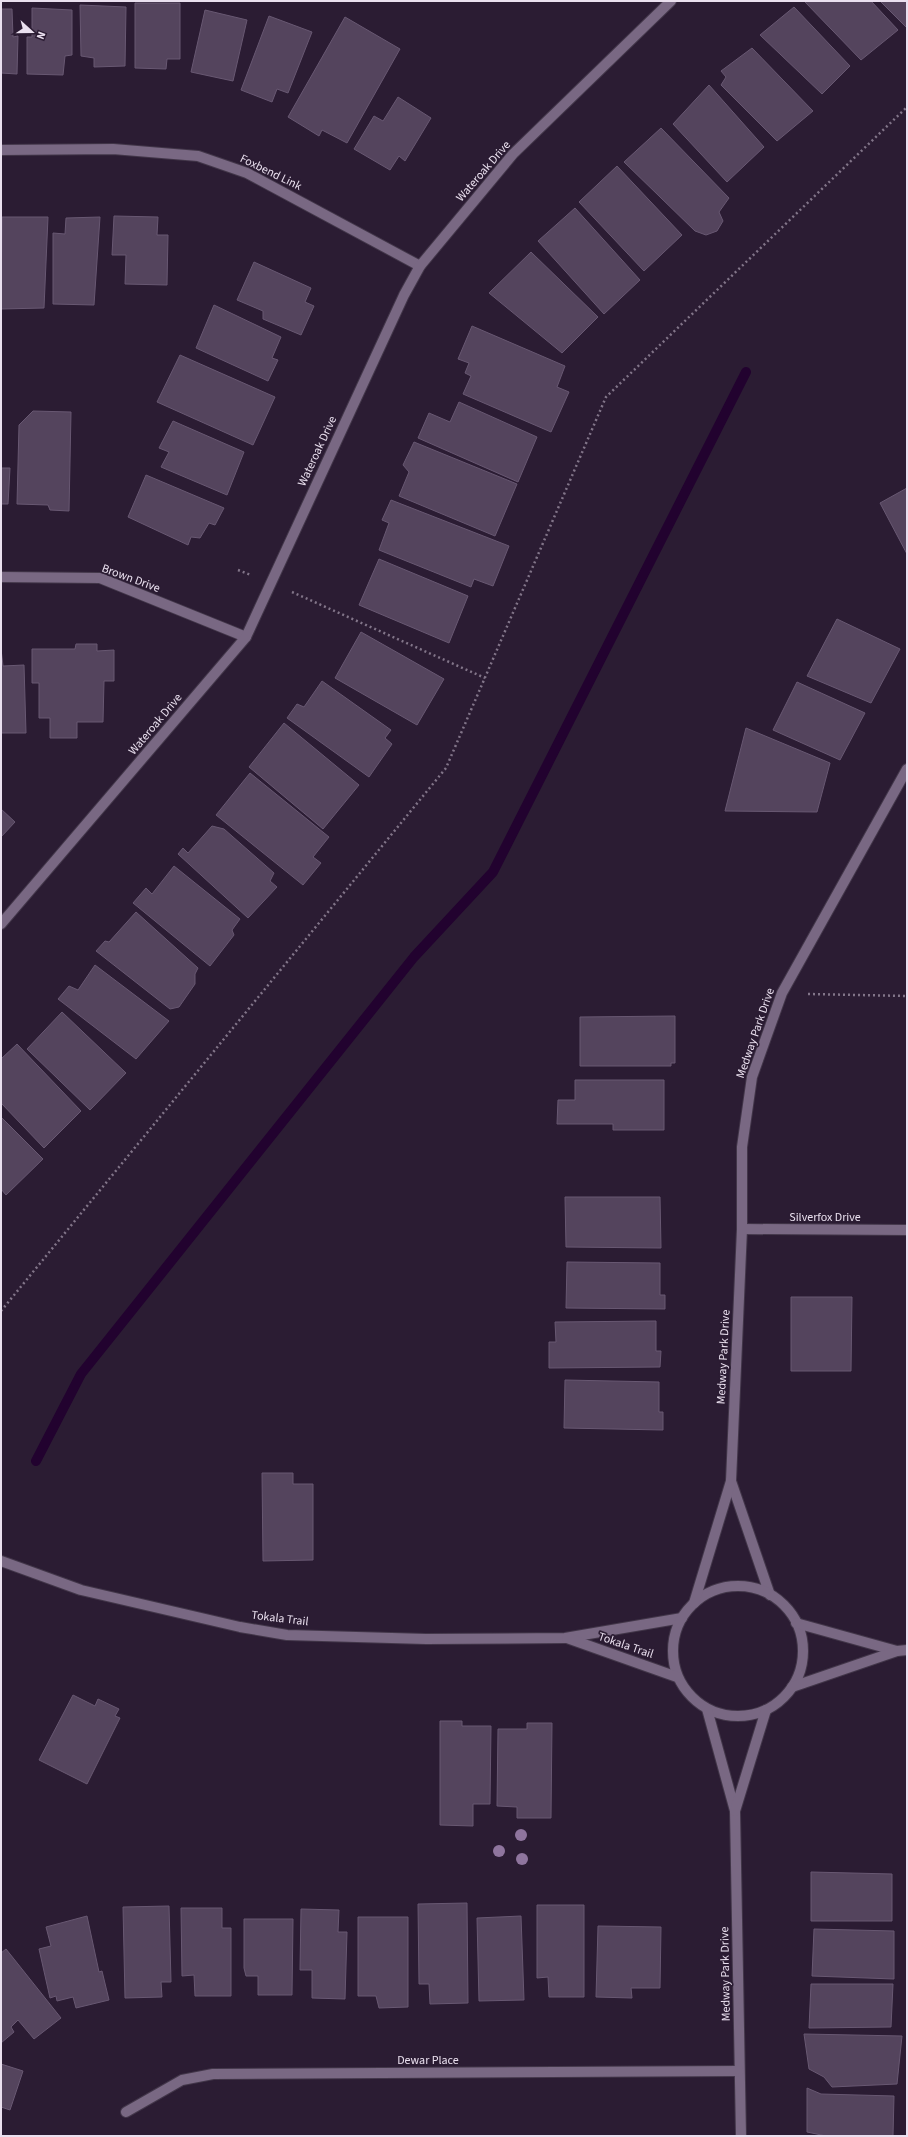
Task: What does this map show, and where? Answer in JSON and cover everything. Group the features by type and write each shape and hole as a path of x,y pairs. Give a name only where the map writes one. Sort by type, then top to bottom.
{"street":[{"name":"Wateroak Drive","path":"1,924 246,637 270,582 404,295 420,266 513,154 670,1"},
{"name":"Foxbend Link","path":"1,150 112,149 198,156 247,173 420,266"},
{"name":"Brown Drive","path":"1,577 100,578 246,637"},
{"name":"Medway Park Drive","path":"694,1603 731,1481 742,1229 742,1148 752,1077 782,993 907,769"},
{"name":"Silverfox Drive","path":"742,1229 907,1230"},
{"name":"Medway Park Drive","path":"731,1481 770,1594"},
{"name":"Tokala Trail","path":"1,1561 81,1590 226,1624 288,1635 426,1639 565,1638 682,1618"},
{"path":"731,1586 751,1587 770,1594 786,1606 796,1623 803,1644 801,1667 792,1687 780,1701 766,1710 746,1716 726,1716 707,1709 690,1695 677,1676 673,1657 674,1637 682,1618 694,1603 711,1592 731,1586"},
{"path":"796,1623 902,1651"},
{"name":"Tokala Trail","path":"565,1638 677,1676"},
{"path":"792,1687 902,1651"},
{"name":"Medway Park Drive","path":"707,1709 735,1811 741,2136"},
{"name":"Medway Park Drive","path":"735,1811 766,1710"},
{"name":"Dewar Place","path":"126,2112 182,2080 213,2074 739,2071"}],"path":[{"path":"1,1311 446,768 606,397 907,107"},
{"path":"238,570 270,582 485,678"},
{"path":"782,993 907,996"}],"building":[{"path":"871,1 898,30 861,60 805,2"},
{"path":"880,1 907,1 907,28"},
{"path":"135,3 180,3 180,59 167,59 166,69 135,68"},
{"path":"80,5 126,7 125,66 94,67 94,58 81,56"},
{"path":"794,7 850,66 822,94 760,35"},
{"path":"32,8 72,10 72,55 65,56 63,75 27,74 27,37 32,37"},
{"path":"1,9 12,9 13,37 18,36 17,74 1,73"},
{"path":"205,10 247,20 233,81 191,72"},
{"path":"269,16 312,32 288,93 277,89 272,102 241,90"},
{"path":"345,17 400,49 347,143 322,130 319,136 288,117"},
{"path":"752,48 813,111 777,141 721,85 726,77 721,71"},
{"path":"709,85 764,147 727,182 673,124"},
{"path":"398,97 431,118 405,161 399,156 390,170 354,149 374,116 383,121"},
{"path":"661,128 729,198 719,212 723,221 717,231 706,235 695,231 624,162"},
{"path":"617,166 682,235 644,271 579,202"},
{"path":"575,208 640,280 604,314 538,241"},
{"path":"114,216 158,217 157,235 168,235 167,285 125,284 126,255 112,255"},
{"path":"2,217 48,217 44,308 1,309"},
{"path":"100,217 94,305 53,304 53,233 65,234 66,218"},
{"path":"531,252 598,317 562,353 489,293"},
{"path":"254,262 311,288 305,302 314,306 301,335 263,319 263,311 237,300"},
{"path":"214,305 281,337 272,358 278,360 268,381 196,348"},
{"path":"472,326 565,366 557,387 569,392 551,432 463,394 471,376 465,373 469,363 458,359"},
{"path":"180,355 275,397 253,445 157,402"},
{"path":"459,402 537,437 518,482 418,438 429,413 450,422"},
{"path":"33,411 71,412 69,511 50,510 48,505 17,504 19,425"},
{"path":"173,421 244,452 227,495 161,467 169,452 159,448"},
{"path":"414,442 517,484 495,536 399,496 409,472 403,465"},
{"path":"1,468 10,468 8,504 1,504"},
{"path":"146,475 224,508 215,525 209,523 200,538 191,537 188,545 128,517"},
{"path":"907,488 907,554 880,503"},
{"path":"391,500 509,546 493,586 474,579 471,587 379,550 389,523 382,520"},
{"path":"379,559 468,596 449,643 359,605"},
{"path":"837,619 900,649 871,703 807,676"},
{"path":"361,632 444,679 417,725 335,678"},
{"path":"76,644 97,644 97,651 114,650 114,681 104,681 103,722 77,722 77,738 50,738 50,718 39,718 39,683 32,683 32,649 75,649"},
{"path":"1,649 3,666 24,665 26,733 1,733"},
{"path":"322,681 391,730 385,738 392,744 369,777 287,718 297,704 304,707"},
{"path":"797,682 865,713 840,760 773,730"},
{"path":"284,723 359,785 323,829 249,767"},
{"path":"746,728 830,763 817,812 725,811"},
{"path":"250,773 329,837 313,857 321,863 303,885 216,815"},
{"path":"1,809 15,822 1,837"},
{"path":"212,826 224,829 274,873 270,881 277,887 248,918 178,854 183,848 188,853"},
{"path":"174,866 240,919 232,930 234,935 210,966 133,903 146,888 152,894"},
{"path":"136,912 198,968 195,974 195,984 179,1007 170,1009 96,951 105,941 109,942"},
{"path":"95,965 169,1021 136,1059 58,999 69,986 78,990"},
{"path":"62,1012 126,1073 90,1110 27,1049"},
{"path":"675,1016 675,1063 671,1063 671,1066 580,1066 580,1017"},
{"path":"17,1044 81,1111 44,1148 1,1103 1,1059"},
{"path":"575,1080 664,1080 664,1130 613,1130 613,1124 557,1124 558,1100 575,1100"},
{"path":"1,1117 43,1159 6,1195 1,1189"},
{"path":"565,1197 660,1197 661,1248 566,1247"},
{"path":"567,1262 660,1263 660,1295 665,1295 665,1309 566,1308"},
{"path":"791,1297 852,1297 851,1371 791,1371"},
{"path":"656,1321 656,1351 661,1351 660,1367 549,1368 549,1342 556,1342 555,1322"},
{"path":"565,1380 659,1382 659,1412 663,1412 663,1430 564,1428"},
{"path":"262,1473 293,1473 293,1484 313,1484 313,1560 263,1561"},
{"path":"73,1695 95,1706 98,1699 119,1709 115,1716 120,1718 87,1784 39,1760"},
{"path":"440,1721 462,1721 462,1726 491,1726 490,1804 473,1804 473,1826 440,1825"},
{"path":"527,1723 552,1723 551,1818 517,1818 517,1807 497,1806 498,1729 527,1729"},
{"path":"811,1872 892,1874 892,1921 811,1921"},
{"path":"467,1903 468,2003 430,2004 429,1984 419,1984 418,1904"},
{"path":"537,1905 584,1905 584,1997 549,1997 548,1977 537,1978"},
{"path":"169,1906 171,1982 161,1982 162,1997 125,1998 123,1907"},
{"path":"181,1908 222,1908 222,1928 231,1928 231,1996 195,1996 194,1975 182,1976"},
{"path":"301,1909 339,1910 338,1932 347,1932 345,1999 312,1998 312,1970 300,1970"},
{"path":"87,1916 99,1972 102,1971 109,2000 76,2008 73,1997 57,2001 56,1996 50,1998 39,1949 51,1946 46,1927"},
{"path":"521,1916 524,2000 479,2001 477,1918"},
{"path":"358,1917 408,1917 408,2007 379,2008 376,1996 358,1996"},
{"path":"244,1919 293,1919 292,1995 258,1995 258,1976 246,1976 244,1968"},
{"path":"598,1926 661,1927 660,1988 631,1988 632,1998 596,1997"},
{"path":"814,1929 894,1931 894,1979 812,1976"},
{"path":"6,1949 61,2018 34,2039 18,2020 11,2027 14,2032 1,2043 1,1953"},
{"path":"811,1984 893,1984 891,2027 809,2028"},
{"path":"804,2034 902,2036 897,2084 832,2087 824,2077 809,2069"},
{"path":"1,2064 23,2071 10,2110 1,2107"},
{"path":"807,2088 821,2094 894,2096 893,2136 826,2136 807,2132"}],"waterway":[{"path":"36,1461 81,1374 414,957 493,872 746,372"}]}
